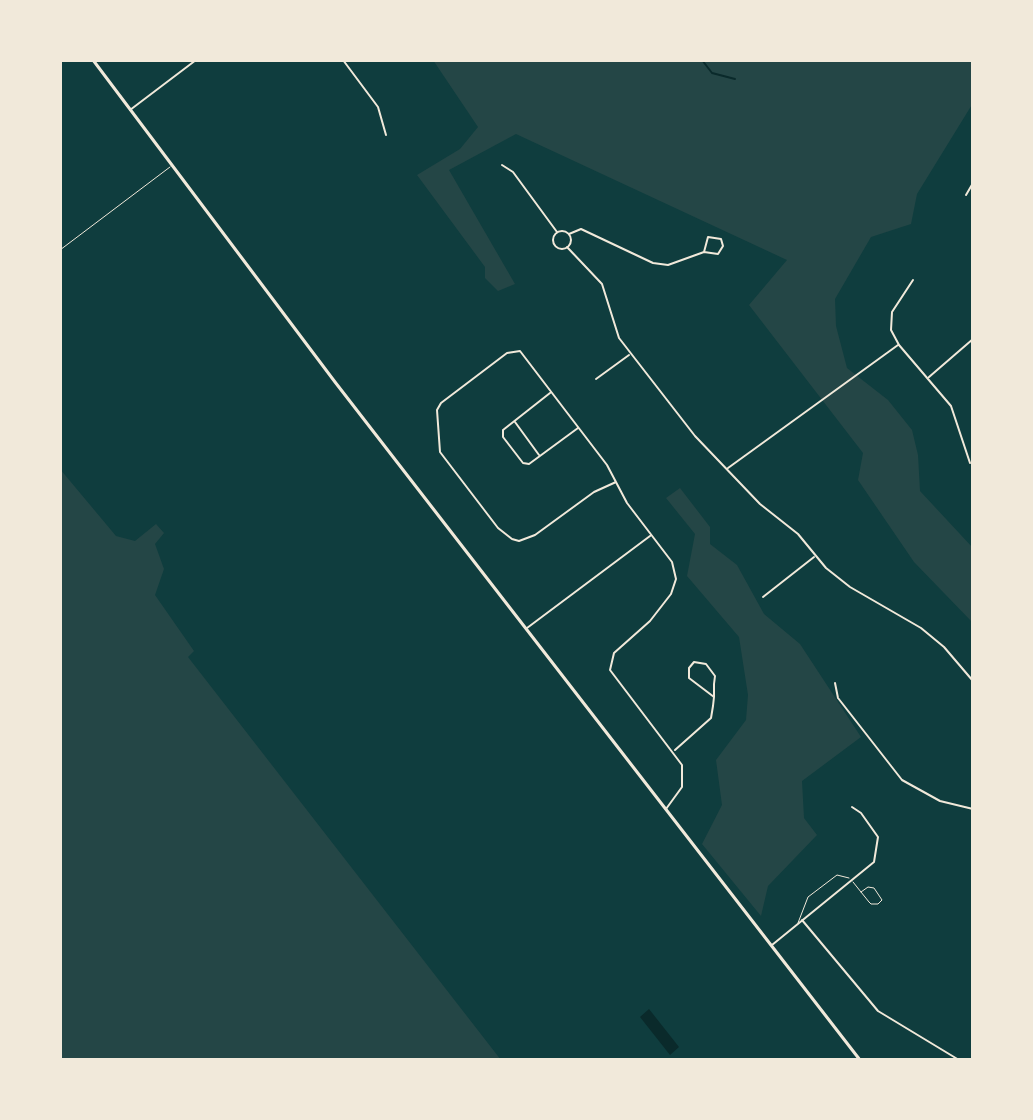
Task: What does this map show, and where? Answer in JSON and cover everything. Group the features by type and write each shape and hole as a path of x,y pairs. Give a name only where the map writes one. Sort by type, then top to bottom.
{"main road":[{"path":"93,60 526,629 860,1060"}],"street":[{"path":"130,110 196,60"},
{"path":"343,60 378,107 386,135"},
{"path":"502,165 513,172 557,232 569,234 581,229 661,265 680,264 704,252 718,254 723,246 721,239 708,237 704,252"},
{"path":"966,195 973,183"},
{"path":"557,232 553,238 555,245 567,247 602,284 615,331 695,436 760,504 798,534 815,556 850,587 921,628 944,647 973,681"},
{"path":"567,247 571,241 569,234"},
{"path":"913,280 891,318 899,345 951,406 970,463"},
{"path":"928,378 973,339"},
{"path":"728,469 899,345"},
{"path":"616,482 594,492 528,539 512,539 498,528 440,452 436,416 441,403 511,350 520,351 579,428 616,482 651,535 675,569 671,594 650,621 614,653 610,670 674,751 684,771 684,781 666,809"},
{"path":"596,379 630,354"},
{"path":"551,392 503,430 503,437 523,463 529,464 579,428"},
{"path":"514,421 540,456"},
{"path":"526,629 651,535"},
{"path":"763,597 815,556"},
{"path":"674,751 706,725 714,697 715,676 700,661 694,662 689,668 689,678 714,697"},
{"path":"835,683 838,698 902,780 940,801 973,809"},
{"path":"771,946 874,862 879,844 874,829 852,807"},
{"path":"802,920 878,1011 959,1060"}],"lane":[{"path":"60,250 172,166"},
{"path":"798,923 805,900 832,878 843,875 873,905 882,900 874,888 868,887 861,892"}],"shaded area":[{"path":"433,60 973,60 973,103 917,194 911,224 871,237 835,299 836,326 847,368 888,400 912,430 918,455 920,491 973,548 973,623 914,562 858,480 863,453 749,305 787,260 516,134 449,170 515,284 498,291 485,278 485,267 417,175 460,149 478,127"},
{"path":"60,469 116,536 135,541 156,524 164,533 155,544 164,569 155,595 194,651 188,657 501,1060 60,1060"},
{"path":"680,488 710,527 710,544 737,565 764,614 800,644 861,737 802,781 804,818 817,835 768,886 761,916 702,844 722,805 716,760 746,720 748,695 739,637 687,576 695,534 666,498"},
{"path":"649,1009 679,1047 670,1055 640,1017"}],"waterway":[{"path":"702,60 712,73 735,79"}]}
